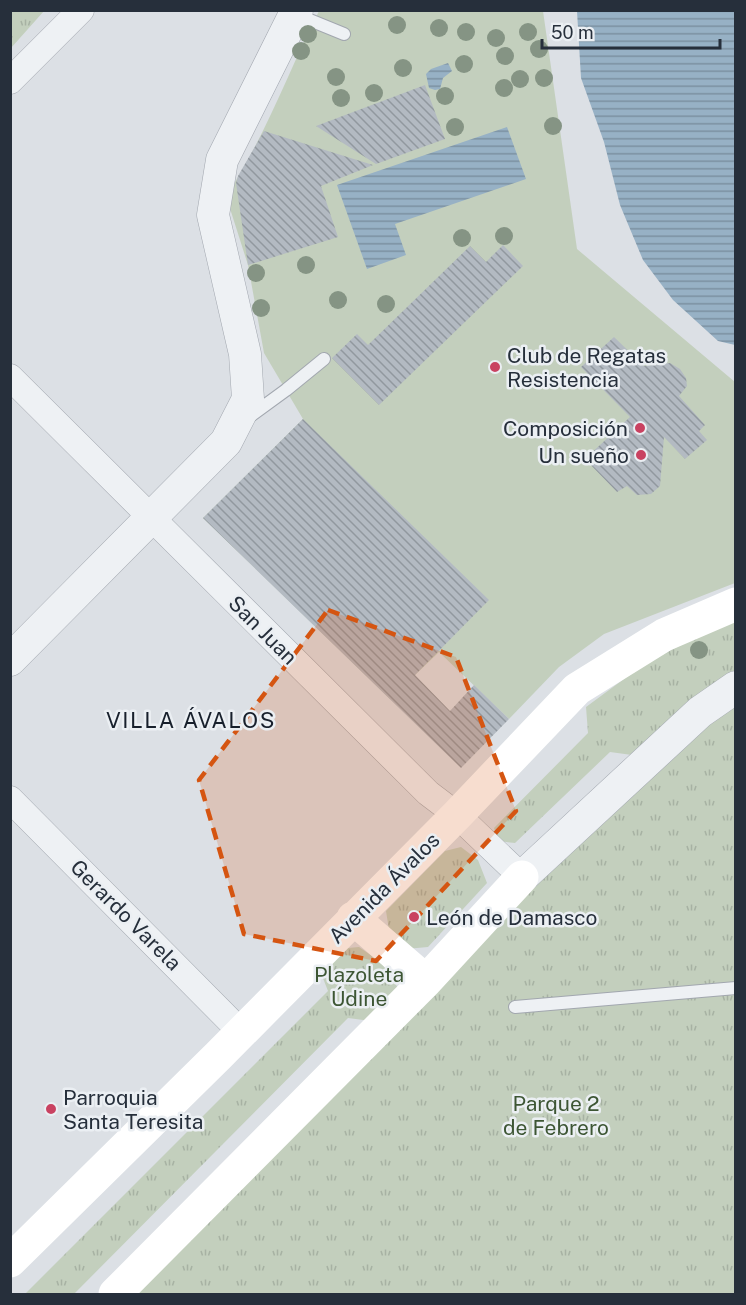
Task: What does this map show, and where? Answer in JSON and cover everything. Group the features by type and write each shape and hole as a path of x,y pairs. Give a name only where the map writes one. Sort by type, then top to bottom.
{"main road":[{"name":"Avenida Ávalos","path":"10,1261 457,815 578,688 664,635 735,605"},
{"path":"115,1294 426,981 456,956 522,877"},
{"path":"354,918 426,981"}],"street":[{"path":"10,81 81,10"},
{"path":"10,660 226,442 248,399 244,354 213,215 222,160 296,12"},
{"name":"San Juan","path":"10,376 428,793 457,815 522,877"},
{"path":"522,877 700,712 735,687"},
{"name":"Gerardo Varela","path":"10,799 241,1032"}],"lane":[{"path":"296,12 344,34"},
{"path":"236,426 324,359"},
{"path":"515,1007 735,988"}],"highlighted area":[{"path":"328,610 456,657 516,811 376,961 244,934 199,780"}],"green space":[{"path":"10,11 44,11 11,48"},
{"name":"Club de Regatas Resistencia","path":"319,11 543,11 577,249 735,382 735,583 604,634 559,667 509,719 439,652 390,699 203,518 303,419 264,353 248,265 226,196 253,151"},
{"path":"735,618 735,673 632,755 610,752 515,843 499,841 494,828 588,733 586,707 647,662"},
{"name":"Parque 2 de Febrero","path":"735,692 735,1294 124,1294 461,958"},
{"path":"461,847 478,860 487,883 428,947 406,949 390,936 386,911 445,851"},
{"name":"Plazoleta Údine","path":"359,947 381,962 398,988 371,1021 348,1018 74,1294 25,1294 328,991 319,968 337,949"}],"water":[{"path":"577,11 735,11 735,345 718,341 673,300 643,260 620,205 604,142 581,78"},
{"path":"448,63 452,71 443,78 440,89 429,88 426,74 431,69"},
{"path":"507,127 526,179 395,224 406,255 367,269 337,185"}],"building":[{"path":"425,85 445,139 376,164 316,126"},
{"path":"264,131 373,165 321,186 338,237 248,265 236,183"},
{"path":"503,245 523,266 379,405 332,358 357,334 368,345 470,246 486,262"},
{"path":"614,337 644,366 670,363 680,369 686,378 687,386 679,396 705,425 699,431 707,440 685,459 664,437 660,486 651,494 637,495 627,486 617,492 585,459 630,417 581,367"},
{"path":"303,419 489,600 415,675 450,711 474,685 509,719 461,768 203,518"}],"place":[{"name":"Club de Regatas Resistencia","path":"495,367"},
{"name":"Composición","path":"640,428"},
{"name":"Un sueño","path":"641,455"},
{"name":"León de Damasco","path":"414,917"},
{"name":"Parroquia Santa Teresita","path":"51,1109"}],"district":[{"name":"VILLA ÁVALOS","path":"191,720"}]}
